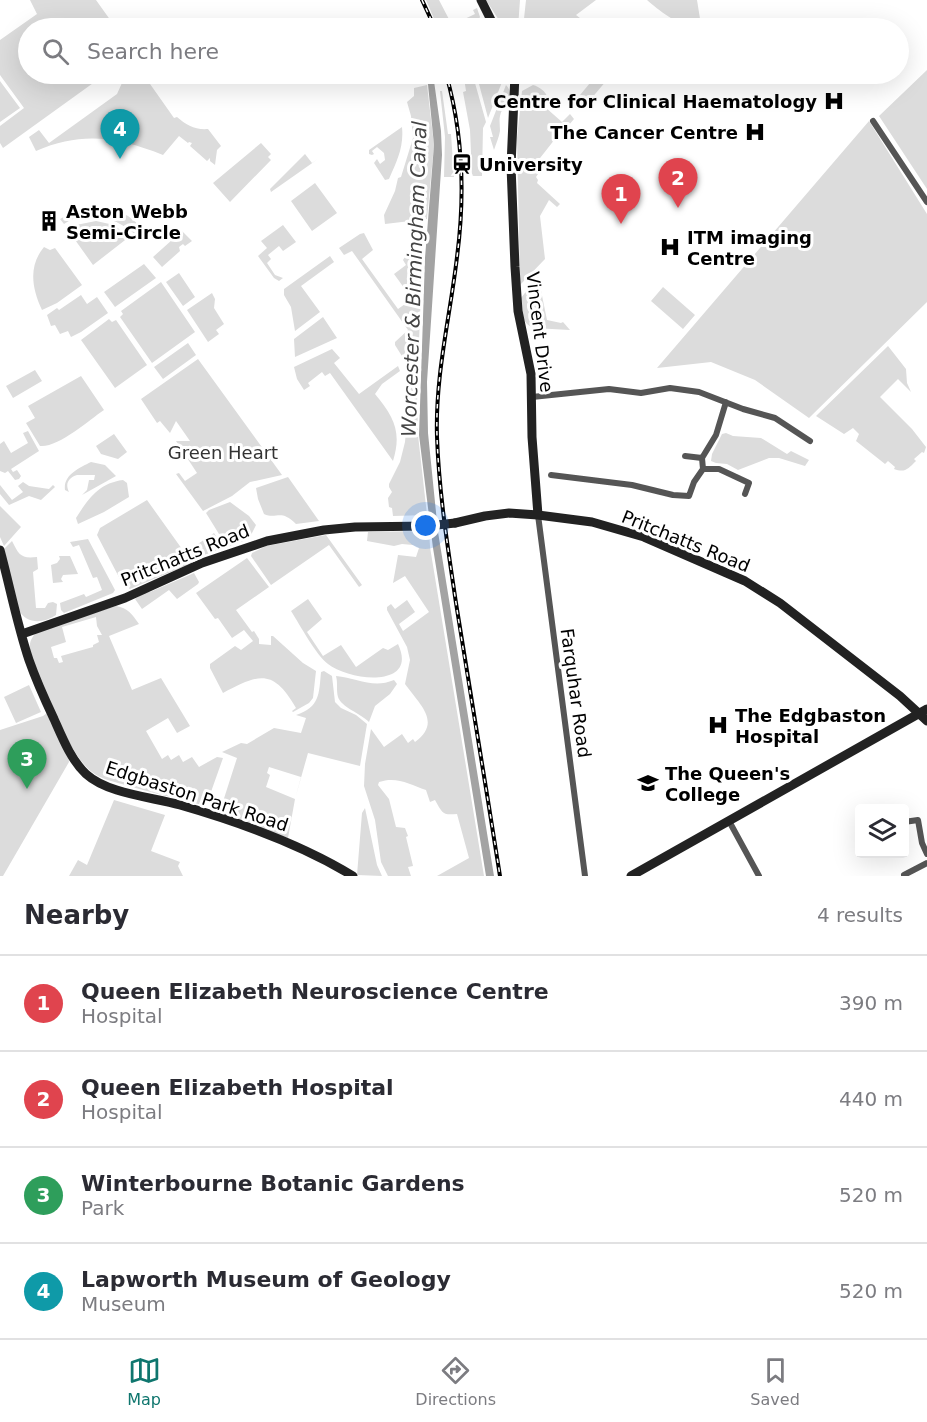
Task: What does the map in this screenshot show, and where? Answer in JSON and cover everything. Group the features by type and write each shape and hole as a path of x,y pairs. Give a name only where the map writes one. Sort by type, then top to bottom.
{"street":[{"path":"481,0 490,18"},
{"name":"Vincent Drive","path":"515,84 511,165 515,267 518,311 530,367 532,438 538,515"},
{"path":"873,121 927,202"},
{"path":"532,397 594,389 640,393 670,388 699,392 743,409 775,417 810,441"},
{"path":"551,475 632,485 673,495 689,496 694,483 704,469 702,458 716,435 726,402"},
{"path":"685,456 702,458"},
{"path":"704,469 719,469 749,483 745,494"},
{"name":"Pritchatts Road","path":"22,634 100,608 202,562 267,541 324,530 355,527 455,524 485,516 509,513 538,515 592,522 629,532 745,581 780,603 925,714"},
{"name":"Farquhar Road","path":"538,515 585,876"},
{"name":"Edgbaston Park Road","path":"0,550 36,679 63,741 81,768 90,777 98,783 115,789 182,806 282,840 334,864 353,876"},
{"path":"630,876 925,714"},
{"path":"909,821 918,820 922,843 927,854"},
{"path":"729,821 759,876"},
{"path":"904,875 927,863"}],"green space":[{"path":"30,0 96,0 109,18 31,18 37,14"},
{"path":"426,0 439,0 448,18 434,18"},
{"path":"486,0 520,0 519,18 498,18"},
{"path":"526,0 596,0 576,15 580,18 524,18"},
{"path":"647,0 697,0 700,18 672,18"},
{"path":"477,8 480,17 467,18 475,14 473,10"},
{"path":"18,27 18,84 92,84 3,148 0,143 0,126 24,108 0,75 0,40"},
{"path":"927,70 927,189 879,116"},
{"path":"0,81 20,108 0,122"},
{"path":"122,84 150,84 174,118 177,117 195,128 208,129 221,146 217,150 215,165 210,158 207,161 190,146 192,143 188,143 179,136 163,155 131,144 100,139 69,141 36,151 29,137 39,130 49,143 117,94"},
{"path":"465,84 475,84 486,122 483,128 482,176 472,176 470,130 463,92 466,91"},
{"path":"479,84 501,84 488,118"},
{"path":"589,84 604,84 581,108 578,105 583,98 580,95"},
{"path":"427,85 434,145 427,219 385,224 384,215 398,178 401,177 413,138 407,102 414,96 414,88"},
{"path":"506,85 510,93 501,112 500,131 494,150 490,137 493,137 490,126"},
{"path":"533,85 545,93 548,98 544,104 545,107 562,122 570,114 574,119 533,167 538,174 537,183 560,204 557,207 549,200 540,216 545,259 520,285 517,138 522,91"},
{"path":"440,91 442,91 448,134 451,134 454,177 444,177 445,137"},
{"path":"869,121 927,214 927,302 809,418 755,380 711,362 657,368"},
{"path":"402,127 399,154 389,179 385,180 374,163 377,159 380,164 385,160 384,153 377,147 372,151 374,154 372,155 369,154 369,150"},
{"path":"261,143 271,154 268,157 271,160 230,202 213,183"},
{"path":"305,154 312,163 318,159 271,192 270,189"},
{"path":"315,183 337,213 312,231 291,201"},
{"path":"87,209 116,215 117,211 138,224 136,227 144,234 139,238 122,225 93,216 83,216 64,224 60,219 71,213 72,216 87,211"},
{"path":"96,221 114,225 129,237 93,265 73,237 77,231 76,225"},
{"path":"283,225 296,242 283,251 279,246 268,255 271,259 267,263 275,275 283,278 279,281 274,278 258,256 267,248 261,241"},
{"path":"182,231 192,241 179,247 180,251 162,267 153,257"},
{"path":"364,233 373,250 362,259 398,309 412,299 394,274 406,265 403,260 414,242 423,241 417,392 418,435 427,515 393,516 392,508 389,507 388,498 392,492 389,484 400,462 405,442 410,369 395,342 408,330 352,251 344,255 339,248"},
{"path":"44,247 50,250 55,248 82,285 57,303 42,310 33,278 36,262"},
{"path":"330,256 334,262 301,286 320,312 295,331 291,307 284,295 284,289"},
{"path":"144,264 156,278 115,307 104,292"},
{"path":"179,273 195,297 183,306 166,282"},
{"path":"538,276 547,320 563,322 570,330 534,328 526,323 521,298"},
{"path":"161,282 195,332 152,363 120,317 123,314 121,311"},
{"path":"663,287 695,315 683,329 651,301"},
{"path":"212,293 215,299 214,308 224,324 216,330 219,334 208,342 187,310"},
{"path":"81,295 87,304 97,297 108,313 71,337 68,331 60,334 55,325 51,326 47,315"},
{"path":"323,317 337,338 295,357 294,339"},
{"path":"109,319 112,322 116,320 147,365 115,388 81,340"},
{"path":"188,343 196,355 163,379 154,367"},
{"path":"888,346 906,369 907,383 911,392 898,379 880,397 912,429 926,447 924,453 922,452 914,459 916,461 913,464 904,470 894,469 895,467 888,461 885,464 856,441 859,434 853,428 844,434 816,416"},
{"path":"332,349 340,358 334,363 359,394 398,366 400,371 382,384 375,394 387,410 394,425 397,442 393,461 330,373 325,376 322,372 308,383 310,386 304,390 297,379 294,367"},
{"name":"Green Heart","path":"198,359 282,475 250,482 232,496 203,511 176,474 179,473 185,481 197,473 176,441 190,441 176,421 170,433 160,421 157,423 141,399"},
{"path":"35,370 42,381 13,398 6,386"},
{"path":"81,376 104,410 64,438 55,443 40,446 26,423 35,418 28,406"},
{"path":"28,431 39,451 11,469 13,472 17,470 21,476 15,480 8,471 5,473 0,471 0,444 4,441 11,453 28,443 23,433"},
{"path":"114,434 127,452 118,459 101,454 96,446"},
{"path":"722,434 733,436 761,438 787,454 791,451 809,460 805,466 779,458 769,458 738,470 727,464 711,461"},
{"path":"91,462 105,465 116,476 82,495 87,490 89,480 94,480 95,475 77,475 68,482 69,492 65,490 69,476"},
{"path":"288,477 319,521 296,524 282,515 264,514 256,488"},
{"path":"123,480 127,483 129,497 78,524 76,518 95,493 107,485"},
{"path":"23,482 29,486 49,489 53,485 55,487 41,500 29,496 9,505 0,494 0,485 12,500 23,492 18,486"},
{"path":"147,500 192,563 130,589 122,583 97,535 100,528"},
{"path":"230,502 249,516 256,525 249,539 227,547 206,513"},
{"path":"0,506 21,527 4,546 0,537"},
{"path":"429,529 430,547 484,876 437,876 469,858 457,814 443,813 435,800 430,802 426,790 403,782 385,780 379,782 378,785 389,799 396,827 405,828 413,866 408,867 411,876 388,876 381,862 375,820 364,786 371,729 384,747 402,734 408,743 413,739 415,742 423,735 428,720 422,706 405,684 410,660 407,647 387,610 391,604 395,609 407,600 415,612 399,624 403,631 429,612 405,576 393,583 398,555 416,557 419,548 413,545 394,546 367,541 368,532"},
{"path":"214,533 224,548 195,558 189,550"},
{"path":"326,535 362,585 359,587 329,545 271,585 251,556 252,553 266,546"},
{"path":"88,539 115,590 113,593 64,613 60,603 84,594 86,597 102,590 97,577 93,578 79,545 73,547 70,542"},
{"path":"12,541 21,555 37,557 38,569 33,572 36,608 45,608 48,603 53,602 57,604 56,615 52,618 41,621 31,620 22,615 19,610 4,549"},
{"path":"59,556 70,556 78,574 63,575 61,579 63,582 53,583 51,565 57,563"},
{"path":"247,558 269,587 236,610 252,632 254,631 259,644 271,645 271,636 273,636 303,663 316,671 313,698 309,703 293,712 296,708 288,695 272,681 264,678 256,679 223,693 210,668 210,664 235,646 241,650 253,641 244,630 232,638 196,593"},
{"path":"194,573 198,584 177,599 169,590 142,609 135,599 148,590 150,592"},
{"path":"308,599 322,619 307,632 323,656 341,645 356,667 383,648 388,650 398,644 402,658 399,668 391,675 365,677 338,670 328,664 313,647 291,611"},
{"path":"116,606 132,614 139,624 109,636 132,690 161,678 190,726 177,733 168,718 146,731 162,759 168,755 171,760 179,755 183,762 192,757 199,767 217,757 223,758 206,806 106,780 83,764 57,718 30,654 31,641 38,631","holes":["96,617 97,626 102,635 97,635 99,642 93,647 61,656 63,662 59,663 57,658 54,658 51,647 66,642 62,627"]},
{"path":"324,671 332,676 335,702 367,724 360,766 308,753 295,799 288,838 219,814 237,758 222,752 241,743 247,744 274,728 301,733 306,718 296,715 310,708 317,699 321,672","holes":["269,767 301,777 295,799 266,787 270,775 267,773"]},
{"path":"336,676 372,683 394,680 397,684 390,694 375,706 369,722 340,701 337,694"},
{"path":"29,685 41,712 16,723 4,697"},
{"path":"47,713 68,754 69,762 3,876 0,876 0,730"},
{"path":"114,800 165,815 151,851 180,862 178,866 183,876 69,876 78,860 87,865"},
{"path":"365,808 377,865 382,876 357,875 362,813"}],"shaded area":[{"path":"428,84 434,84 442,155 427,382 428,433 438,532 494,876 486,876 433,548 419,435 425,258 434,145"}],"railway":[{"path":"422,0 430,18"},
{"path":"449,84 459,142 462,188 460,234 438,392 438,458 453,583 500,876"}],"place":[{"name":"Centre for Clinical Haematology","path":"834,101"},
{"name":"The Cancer Centre","path":"755,132"},
{"name":"Lapworth Museum of Geology","path":"120,159"},
{"name":"University","path":"462,164"},
{"name":"Queen Elizabeth Hospital","path":"678,208"},
{"name":"Aston Webb Semi-Circle","path":"49,221"},
{"name":"Queen Elizabeth Neuroscience Centre","path":"621,224"},
{"name":"ITM imaging Centre","path":"670,247"},
{"name":"The Edgbaston Hospital","path":"718,725"},
{"name":"The Queen's College","path":"648,783"},
{"name":"Winterbourne Botanic Gardens","path":"27,789"}],"water label":[{"name":"Worcester & Birmingham Canal","path":"414,279"}]}
